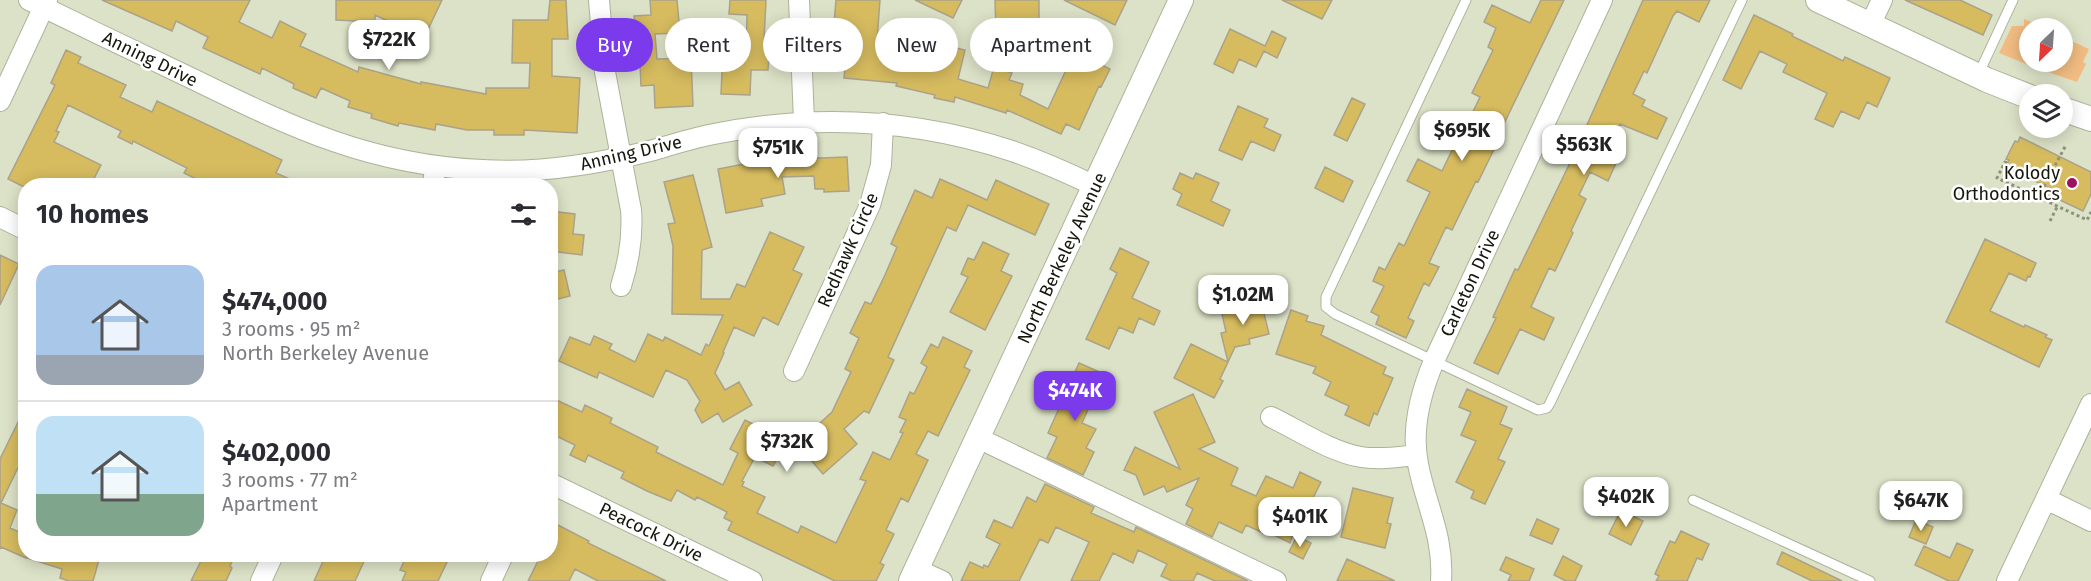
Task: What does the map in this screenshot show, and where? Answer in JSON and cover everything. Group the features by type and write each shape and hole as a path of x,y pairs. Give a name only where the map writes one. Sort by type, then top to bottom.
{"street":[{"path":"599,0 605,72 622,156 632,226 629,257 621,286"},
{"path":"799,0 804,121"},
{"name":"North Berkeley Avenue","path":"914,575 1181,0"},
{"name":"Carleton Drive","path":"1441,581 1438,533 1416,455 1415,437 1420,402 1434,361 1602,0"},
{"path":"1818,0 1978,76 2019,93"},
{"path":"1870,25 1882,0"},
{"path":"0,101 40,2"},
{"name":"Anning Drive","path":"40,2 306,132 434,176 574,166 715,134 804,121 883,123 928,130 993,145 1033,159 1095,186"},
{"path":"2073,113 2091,119"},
{"name":"Redhawk Circle","path":"794,371 872,199 881,165 883,123"},
{"path":"0,217 18,226"},
{"path":"2007,581 2091,404"},
{"path":"1271,417 1353,455 1377,458 1416,455"},
{"path":"978,438 1276,581"},
{"name":"Peacock Drive","path":"558,487 752,581"},
{"path":"2046,499 2091,521"},
{"path":"261,581 270,562"},
{"path":"491,581 500,562"},
{"path":"914,575 942,581"}],"lane":[{"path":"1466,0 1325,303 1326,307 1335,314 1538,410 1547,408 1742,0"},
{"path":"1978,76 2013,0"},
{"path":"1693,500 1870,581"}],"path":[{"path":"2038,197 2066,145"},
{"path":"2007,163 2005,162 1997,178 2087,220 2091,212"},
{"path":"2050,222 2057,206"}],"shaded area":[{"path":"2012,26 2019,26 2019,61 1999,53"},
{"path":"2073,42 2089,49 2083,62 2086,64 2077,82 2048,72 2073,72"}],"building":[{"path":"102,0 250,0 239,22 272,38 280,21 306,34 300,46 358,72 359,67 421,84 421,82 486,94 486,88 529,88 530,63 512,63 513,20 548,20 550,0 566,0 568,39 552,39 552,76 580,78 577,133 524,130 524,135 494,135 494,130 467,130 436,124 435,130 399,123 398,126 371,118 372,114 348,107 350,101 321,88 316,98 293,88 294,84 262,68 260,74 203,48 208,37 176,21 172,31"},
{"path":"336,0 442,0 424,38 375,15 375,22 336,20"},
{"path":"650,0 677,0 679,18 665,18 665,34 655,34 657,59 665,59 665,72 692,72 693,106 655,108 654,85 641,86 640,72 653,72 653,18 634,18 634,16 651,15"},
{"path":"730,0 766,0 765,18 763,18 763,70 751,70 751,18 747,18 747,15 729,14"},
{"path":"836,0 880,0 879,18 875,18 875,72 958,72 958,48 965,50 958,79 988,88 993,72 1012,73 1009,80 1023,84 1020,95 1048,109 1065,72 1108,72 1101,87 1099,86 1079,130 1066,124 1061,134 1007,110 1006,113 955,97 954,102 934,98 935,95 896,86 897,83 844,78 845,72 863,72 863,18 834,18"},
{"path":"915,0 962,0 953,18"},
{"path":"995,0 1039,0 1039,18 996,18"},
{"path":"1064,0 1127,0 1115,25 1113,18 1101,18"},
{"path":"1282,0 1332,0 1322,19"},
{"path":"1541,0 1564,0 1478,182 1476,181 1452,230 1446,227 1429,263 1439,267 1429,286 1424,283 1408,318 1414,321 1406,338 1376,324 1379,316 1371,312 1384,286 1373,281 1379,267 1385,270 1399,243 1404,246 1430,192 1407,181 1418,159 1442,171 1467,119 1469,120 1480,97 1472,93 1493,50 1488,47 1496,28 1484,22 1492,5 1530,23"},
{"path":"1643,0 1710,0 1699,22 1677,11 1673,16 1647,73 1644,71 1633,94 1645,100 1642,106 1667,118 1657,139 1620,124 1605,158 1616,163 1608,181 1590,172 1579,195 1586,199 1571,231 1573,233 1555,271 1549,268 1531,307 1554,318 1544,340 1520,329 1498,374 1474,363 1496,318 1493,317 1515,269 1518,270 1568,167"},
{"path":"1905,0 1960,0 1992,15 1983,35"},
{"path":"1754,15 1843,61 1845,57 1890,78 1877,107 1867,102 1859,119 1841,111 1833,127 1815,119 1827,93 1783,72 1787,64 1760,51 1741,89 1723,80"},
{"path":"1230,29 1265,46 1272,31 1286,38 1277,58 1264,51 1256,67 1239,59 1233,73 1214,64"},
{"path":"66,50 81,57 78,63 126,85 120,97 152,112 157,101 282,160 276,173 287,178 194,178 184,173 187,168 133,141 132,144 118,137 121,131 68,105 56,131 59,132 54,142 101,165 94,178 18,178 18,184 8,179 55,85 51,83"},
{"path":"722,72 751,72 750,95 721,94"},
{"path":"1352,98 1365,104 1347,141 1334,135"},
{"path":"1238,106 1268,119 1264,127 1281,135 1274,151 1251,141 1242,160 1219,150"},
{"path":"2022,138 2091,172 2091,194 2083,211 2047,194 2050,188 2005,167 2009,160 2006,159 2015,141 2018,142"},
{"path":"847,157 849,191 824,192 824,189 815,189 814,176 782,177 785,194 761,199 763,206 726,213 718,169 764,160"},
{"path":"1325,167 1353,181 1343,202 1315,188"},
{"path":"1180,173 1193,179 1196,173 1219,183 1211,201 1230,210 1223,226 1177,205 1182,194 1173,189"},
{"path":"693,175 712,247 702,250 701,299 730,299 737,284 745,287 770,232 804,247 793,270 802,274 778,325 763,317 754,336 734,327 715,373 725,390 739,382 752,405 723,422 718,413 702,423 695,410 700,401 687,380 666,370 653,397 599,372 597,378 559,361 570,337 590,345 594,336 612,344 609,349 635,362 648,334 663,341 665,337 701,355 706,344 709,346 723,315 672,314 673,246 668,224 675,223 664,182"},
{"path":"940,179 987,200 996,180 1049,204 1035,235 968,205 956,231 947,227 888,357 894,360 869,413 864,411 844,429 857,444 823,474 797,444 832,412 851,372 845,369 859,338 850,333 865,302 871,304 885,275 897,247 891,244 915,190 932,198"},
{"path":"558,212 575,214 573,234 584,235 582,255 558,252"},
{"path":"1985,239 2036,263 2026,281 2009,273 1990,311 2047,335 2045,337 2052,340 2039,367 1946,322"},
{"path":"983,242 1009,254 1001,271 1012,276 985,330 950,312 968,277 961,274 968,258 974,260"},
{"path":"1120,248 1149,262 1132,298 1160,311 1154,325 1139,318 1133,333 1119,327 1109,349 1086,339 1117,273 1110,269"},
{"path":"0,255 18,264 18,266 0,305"},
{"path":"564,270 570,296 558,299 558,271"},
{"path":"1261,301 1269,334 1249,339 1250,344 1235,347 1228,362 1221,333 1226,332 1222,314 1229,313 1228,309"},
{"path":"1291,310 1308,316 1306,321 1324,326 1321,335 1386,367 1383,374 1393,378 1377,415 1374,413 1369,426 1345,415 1349,406 1325,395 1331,382 1313,373 1316,367 1276,354"},
{"path":"943,337 972,351 964,367 970,370 938,436 928,431 916,454 928,460 908,502 901,498 886,530 894,534 880,563 884,565 876,581 835,581 728,530 732,522 724,518 727,512 697,497 695,500 677,490 671,501 647,491 621,478 624,472 588,455 585,462 570,455 575,445 558,437 558,401 582,412 585,405 612,418 610,423 658,447 656,452 723,485 738,453 730,449 745,420 794,445 785,462 777,459 773,466 755,457 742,481 744,482 742,486 765,497 757,513 798,533 801,526 836,543 866,481 860,479 873,452 890,460 903,433 900,432 906,420 899,417 910,392 914,394 927,367 921,363 931,344 938,348"},
{"path":"1191,344 1228,362 1220,379 1223,381 1214,398 1174,378"},
{"path":"1079,363 1104,374 1082,423 1096,429 1086,448 1094,452 1083,475 1047,458 1057,437 1048,433"},
{"path":"1467,389 1507,407 1500,424 1512,429 1498,459 1505,462 1485,504 1471,498 1474,491 1456,482 1476,441 1461,435 1471,412 1459,407"},
{"path":"1193,394 1215,442 1199,449 1238,468 1231,485 1256,496 1266,476 1293,488 1300,472 1321,482 1310,504 1327,512 1318,532 1295,526 1290,543 1264,530 1263,533 1246,525 1242,533 1219,522 1212,537 1186,524 1193,509 1186,505 1199,478 1167,492 1164,486 1144,495 1136,475 1124,470 1135,447 1180,469 1154,412"},
{"path":"18,422 18,468 1,503 17,510 10,528 18,532 18,554 1,547 0,549 0,459"},
{"path":"1045,484 1094,507 1091,513 1134,532 1136,527 1248,581 1215,581 1197,573 1193,581 1172,581 1161,576 1167,564 1138,550 1133,563 1113,553 1099,581 1071,581 1089,542 1056,527 1048,543 1040,539 1019,581 961,581 970,562 983,568 984,565 988,567 1000,544 986,537 994,520 1012,528 1027,497 1036,502"},
{"path":"1353,488 1393,498 1387,523 1391,524 1385,548 1341,537"},
{"path":"1621,510 1643,521 1631,545 1609,534"},
{"path":"1537,519 1559,529 1552,544 1530,535"},
{"path":"1916,520 1933,527 1926,544 1909,537"},
{"path":"558,525 589,541 588,543 666,581 598,581 575,569 569,581 528,581 538,562 558,562"},
{"path":"1681,531 1709,544 1702,560 1697,558 1687,581 1656,581 1659,576 1655,574 1670,541 1675,543"},
{"path":"1297,536 1311,543 1303,559 1289,552"},
{"path":"1957,543 1973,550 1958,581 1949,581 1915,565 1924,546 1950,558"},
{"path":"1782,552 1842,581 1812,581 1777,564"},
{"path":"1563,556 1582,566 1575,581 1566,581 1554,575"},
{"path":"1506,557 1534,569 1529,581 1508,581 1511,575 1500,570"},
{"path":"1347,559 1395,581 1337,581"},
{"path":"40,562 98,562 93,581 69,581 60,578 62,569"},
{"path":"200,562 232,562 230,566 232,568 226,581 191,581"},
{"path":"323,562 364,562 355,581 314,581"},
{"path":"404,562 447,562 438,581 402,581 406,572 400,570"}],"place":[{"name":"Kolody Orthodontics","path":"2072,183"}]}
